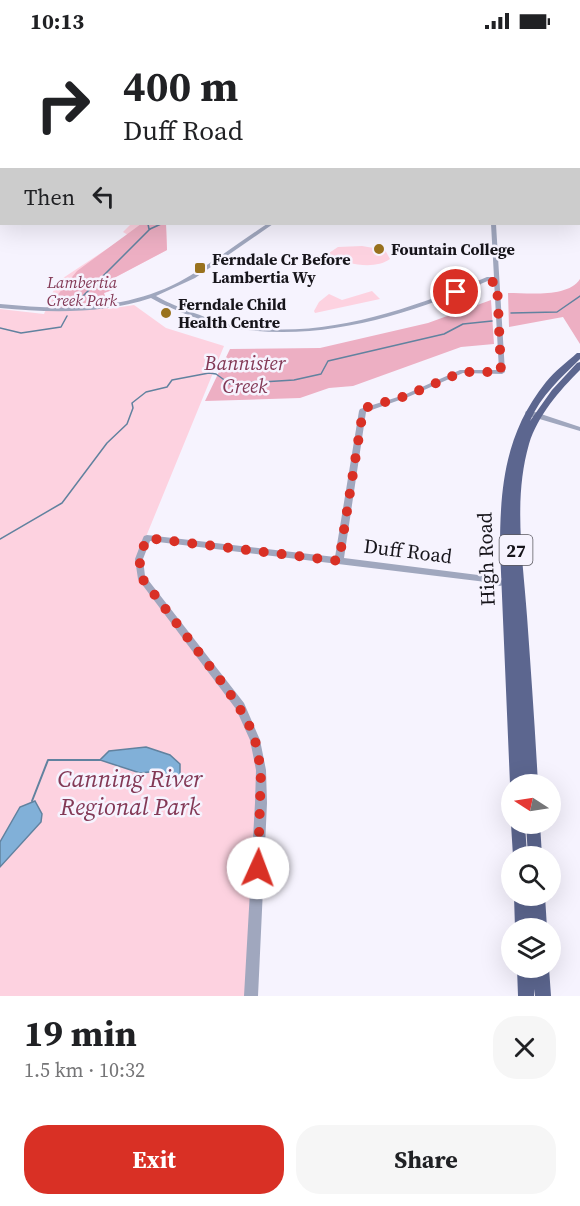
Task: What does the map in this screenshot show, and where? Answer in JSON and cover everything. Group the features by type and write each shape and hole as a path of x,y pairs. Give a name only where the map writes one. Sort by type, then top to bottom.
{"main road":[{"name":"High Road","path":"517,774 504,514 506,486 514,447 557,375 580,355"},
{"name":"High Road","path":"530,774 517,567 515,515 517,477 533,415 580,365"},
{"path":"525,978 526,996"},
{"path":"542,978 543,996"}],"street":[{"path":"0,306 78,310 116,305 154,295 184,281 268,225"},
{"path":"339,561 363,411 368,407 406,396 462,372 501,372 494,225"},
{"path":"154,295 199,317 239,328 301,331 337,326 418,306 482,282 496,281"},
{"path":"533,415 580,429"},
{"name":"Duff Road","path":"251,996 261,803 261,770 255,740 240,706 141,577 139,559 147,538 486,579 499,578 508,582"},
{"path":"517,567 515,574 508,582 519,598"}],"green space":[{"name":"Canning River Regional Park","path":"130,225 166,225 167,250 114,278 112,285 115,289 104,293 108,309 134,305 166,328 224,346 143,544 140,577 238,703 254,736 261,775 250,996 0,996 0,309 44,314 57,282 128,235 123,232"},
{"name":"Lambertia Creek Park","path":"140,225 166,225 167,250 114,278 112,285 115,289 104,293 107,304 77,309 47,308 77,271"},
{"path":"362,246 385,250 390,259 377,264 361,265 332,258 329,253 338,247"},
{"path":"580,279 580,344 563,317 509,327 508,293 557,292 574,285"},
{"path":"372,291 380,299 315,313 314,311 319,302 329,294 342,300"},
{"name":"Bannister Creek","path":"491,300 494,344 461,347 353,386 329,388 300,398 205,401 230,349 320,348 428,323"}],"water":[{"path":"146,747 170,755 180,764 180,778 173,778 159,771 140,773 100,760 109,751"},
{"path":"35,801 42,814 41,822 0,867 0,842 20,807"}],"waterway":[{"path":"148,225 149,229"},
{"path":"75,304 150,229 159,225"},
{"name":"Bannister Creek","path":"511,313 557,312 580,296"},
{"path":"0,328 21,333 61,327 67,316"},
{"name":"Bannister Creek","path":"0,539 62,503 107,443 127,424 133,408 132,403 146,392 167,387 172,380 209,373 216,374 230,384 294,380 321,374 328,361 444,334 463,324 492,321"},
{"path":"32,801 48,760 100,760"}],"place":[{"name":"Fountain College","path":"379,249"},
{"name":"Ferndale Cr Before Lambertia Wy","path":"200,268"},
{"name":"Ferndale Child Health Centre","path":"166,313"}],"route":[{"path":"258,868 261,770 255,740 240,706 141,577 139,559 142,550 147,538 339,561 363,411 368,407 406,396 445,377 468,370 501,372 497,282 489,280 456,292"}]}
